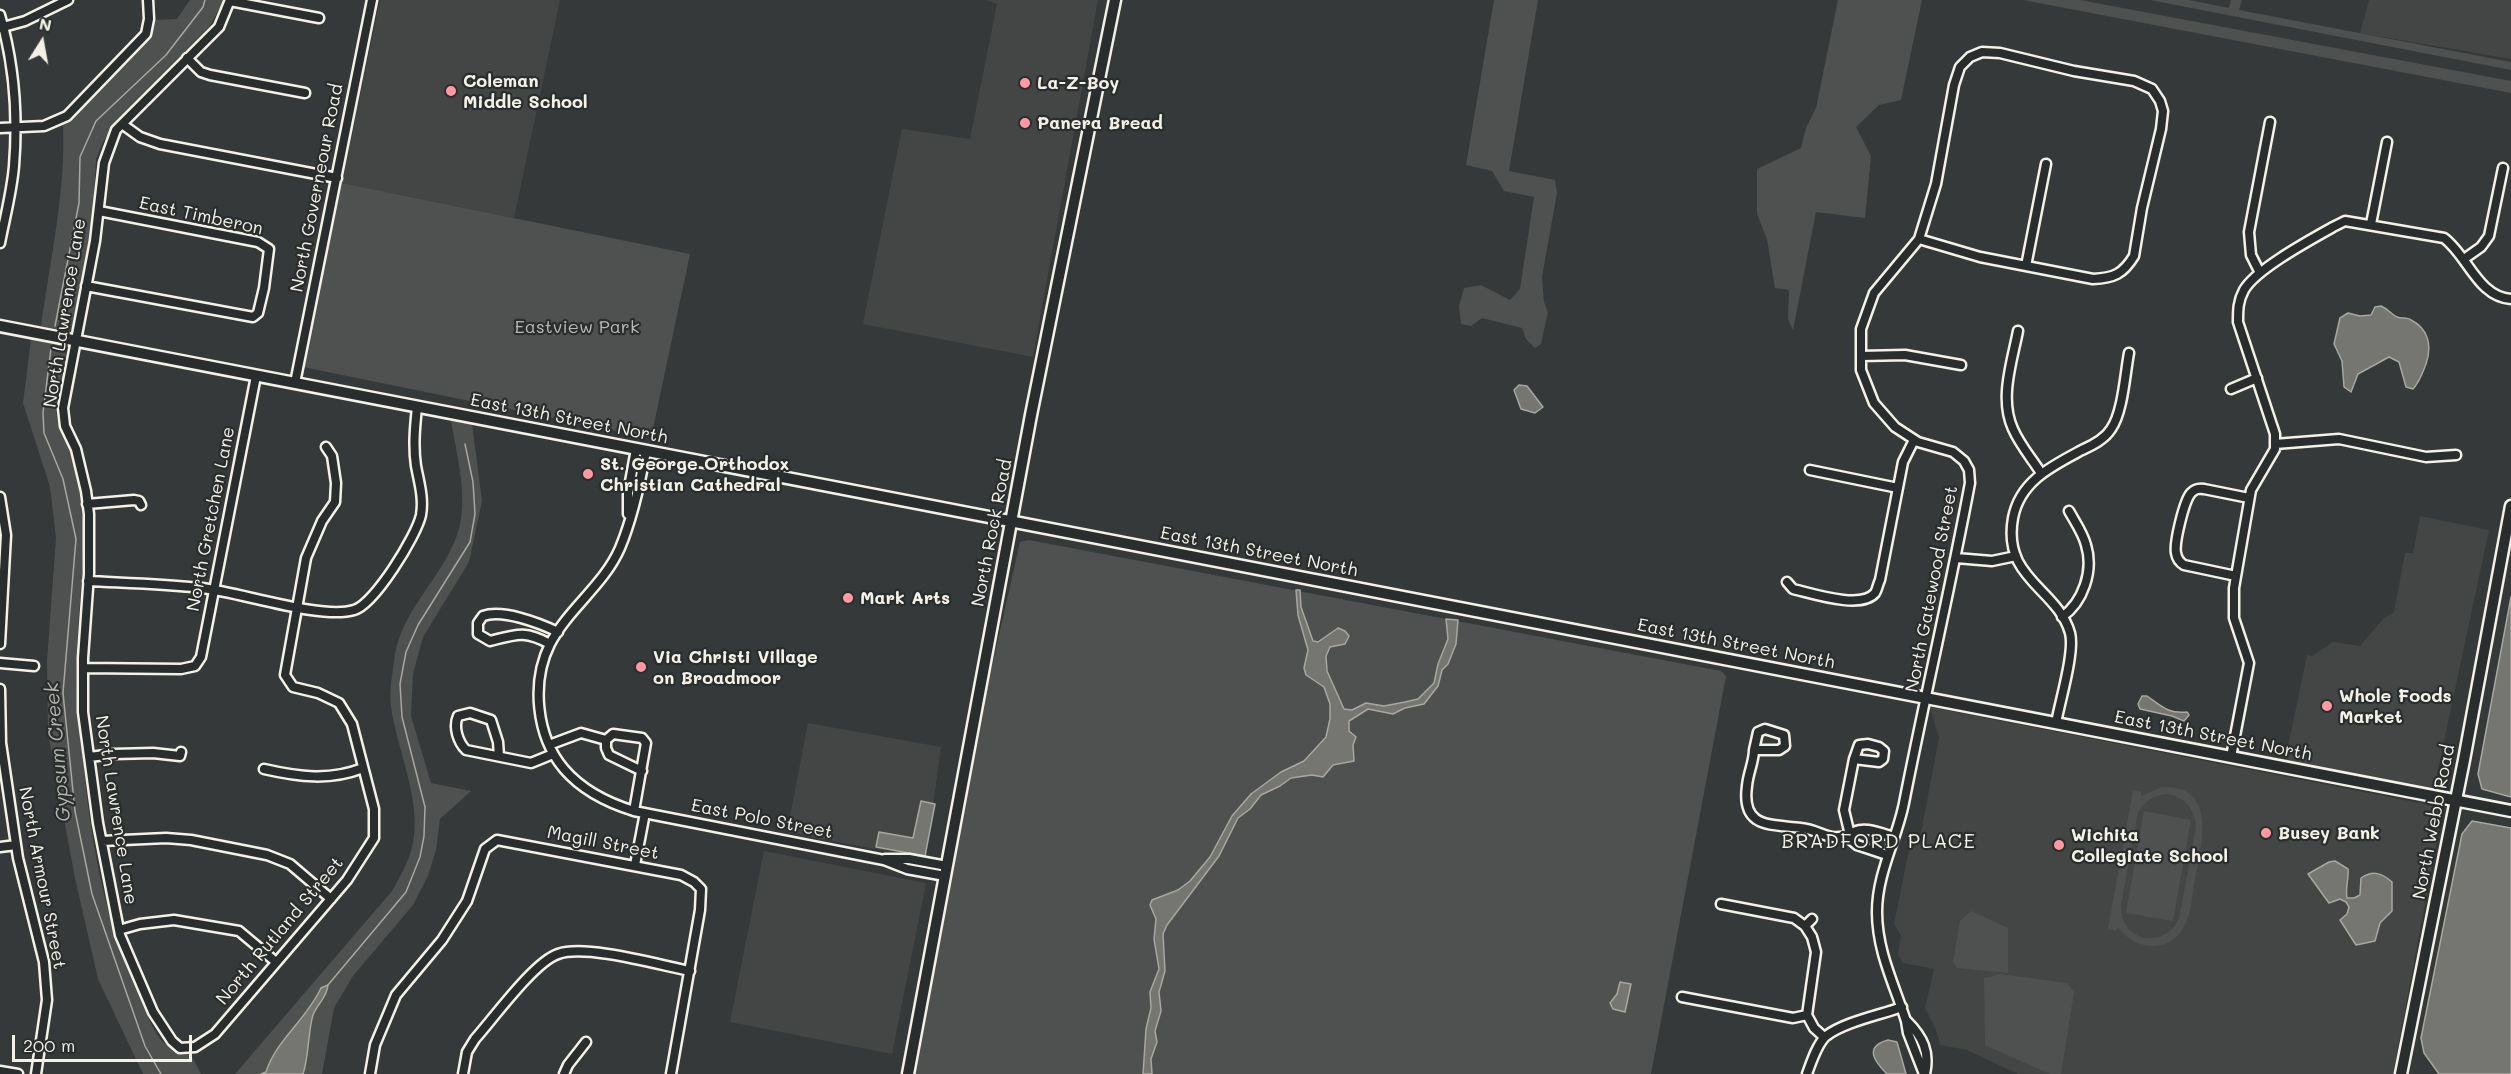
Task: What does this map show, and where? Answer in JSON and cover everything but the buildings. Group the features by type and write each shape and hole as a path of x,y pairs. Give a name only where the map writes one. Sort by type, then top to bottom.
{"main road":[{"name":"North Rock Road","path":"908,1074 1011,520 1115,0"},
{"name":"East 13th Street North","path":"0,326 2511,811"},
{"name":"North Webb Road","path":"2401,1074 2456,800 2511,506"}],"street":[{"path":"2,27 25,21 68,0"},
{"path":"0,128 44,126 67,116 146,34 149,19 148,0"},
{"name":"North Governeour Road","path":"295,383 372,0"},
{"path":"230,1 319,18"},
{"name":"North Lawrence Lane","path":"184,1048 180,1048 172,1041 153,1012 119,930 102,841 83,712 88,582 87,504 75,449 65,426 63,408 99,211 104,163 116,130 219,27 230,1"},
{"path":"0,15 9,45 16,128 14,168 0,243"},
{"name":"North Gatewood Street","path":"1924,1074 1908,1033 1902,1007 1879,943 1877,910 1887,855 1904,802 1907,779 1927,698 1970,483 1969,470 1965,461 1953,452 1914,440 1895,427 1874,403 1861,370 1861,329 1874,293 1919,239 1935,184 1954,85 1960,67 1970,57 1982,52 2000,53 2074,71 2134,81 2152,89 2161,102 2163,111 2134,255 2127,268 2113,276 2093,279 2026,266"},
{"path":"187,58 201,72 210,75 304,93"},
{"path":"2260,273 2251,255 2249,232 2270,122"},
{"path":"122,124 140,137 160,144 337,178"},
{"path":"2371,224 2387,142"},
{"path":"1919,239 1980,258 2026,266 2046,164"},
{"path":"2464,259 2481,247 2489,236 2503,168"},
{"name":"East Timberon","path":"86,286 253,317 258,313 266,276 269,249 258,242 99,211"},
{"path":"2231,757 2249,663 2234,618 2236,576 2251,490 2275,449 2275,434 2238,322 2238,305 2245,288 2260,273 2345,221 2444,238 2454,246 2490,293 2511,299"},
{"path":"2018,331 2007,404 2012,428 2041,473"},
{"path":"2056,723 2071,643 2069,631 2062,617 2028,576 2016,556 2012,527 2016,506 2022,494 2041,473 2090,447 2108,434 2115,423 2129,353"},
{"path":"1861,356 1905,355 1961,365"},
{"name":"North Gretchen Lane","path":"83,668 181,669 195,666 201,657 256,376"},
{"path":"2231,388 2257,378"},
{"path":"88,582 214,590 338,612 356,610 375,596 421,517 422,490 416,464 414,436 417,406"},
{"path":"2275,444 2339,439 2426,457 2456,456"},
{"path":"1787,582 1793,589 1852,602 1865,600 1875,593 1880,580 1903,462 1914,440"},
{"name":"North Rutland Street","path":"184,1048 195,1047 215,1034 331,900 374,838 374,809 352,723 339,703 318,693 293,687 285,675 306,558 322,521 335,502 336,483 332,456 326,447"},
{"name":"East Polo Street","path":"641,450 638,495 619,550 596,585 558,632 543,662 538,692 540,717 553,754 565,770 594,794 615,805 634,811 884,860 909,859 946,871"},
{"path":"1810,470 1898,488"},
{"path":"2236,576 2184,565 2178,559 2176,548 2185,502 2196,489 2249,498"},
{"path":"0,497 6,535 2,566 0,644"},
{"path":"87,504 134,500 139,501 141,505"},
{"path":"2062,617 2075,606 2081,597 2088,561 2086,542 2069,511"},
{"path":"1956,558 1992,561 2016,556"},
{"path":"550,644 532,635 519,633 490,641 478,634 478,622 483,616 500,614 538,622 558,632"},
{"path":"0,663 34,666"},
{"name":"North Armour Street","path":"0,689 1,757 16,845 45,972 47,1000 36,1074"},
{"path":"499,756 498,742 491,720 470,713 458,716 456,726 461,745 466,750 531,763 553,754"},
{"path":"549,745 581,733 606,740"},
{"path":"634,811 642,771 646,743 642,738 613,734 606,740 609,755 642,771"},
{"path":"1754,750 1747,786 1746,806 1754,818 1761,823 1776,827 1805,828 1836,839 1850,835 1853,831 1864,829 1893,837"},
{"path":"89,757 153,753 180,756 182,752"},
{"path":"1854,759 1844,810 1851,840 1857,845 1887,855"},
{"path":"264,769 318,778 348,774 363,768"},
{"path":"635,865 645,813"},
{"path":"102,841 166,838 190,840 267,855 290,864 331,900"},
{"name":"Magill Street","path":"370,1074 375,1045 396,995 442,940 467,901 485,849 497,840 635,865 681,875 694,882 701,890 690,971"},
{"path":"0,847 16,845"},
{"path":"1721,904 1794,918 1805,926 1812,937 1816,952 1807,1015 1814,1028 1824,1037"},
{"path":"1805,926 1812,919"},
{"path":"119,930 140,924 174,920 239,931 276,962"},
{"path":"463,1074 467,1052 475,1040 539,966 556,954 584,951 690,971 671,1074"},
{"path":"1682,997 1793,1018 1807,1015"},
{"path":"1807,1074 1824,1037 1845,1026 1902,1007"},
{"path":"564,1074 568,1065 586,1042"},
{"path":"0,1071 18,1074"}],"shaded area":[{"name":"Coleman Middle School","path":"380,0 560,0 514,218 342,183"},
{"path":"985,0 1098,0 1033,357 863,324 902,129 970,139 997,4"},
{"path":"2369,0 2511,0 2511,59 2360,33"},
{"path":"2381,306 2397,317 2409,319 2422,328 2429,345 2426,364 2413,389 2406,387 2399,362 2389,357 2358,374 2351,392 2344,387 2342,361 2334,344 2340,318 2348,313 2360,316 2371,315 2375,307"},
{"path":"1519,385 1527,386 1543,407 1535,413 1521,409 1514,390"},
{"path":"2420,516 2489,530 2434,788 2285,761 2307,655 2312,656 2333,642 2360,646 2383,619 2394,612 2405,553 2413,553"},
{"path":"1296,590 1300,590 1301,607 1313,641 1318,642 1338,628 1349,636 1345,644 1330,647 1326,656 1327,671 1344,709 1352,710 1366,703 1384,706 1418,699 1434,683 1438,664 1448,639 1446,619 1458,620 1456,644 1448,664 1442,670 1438,686 1424,704 1405,708 1393,714 1368,709 1349,721 1349,731 1356,737 1353,745 1354,761 1333,765 1323,777 1312,775 1291,778 1261,795 1250,809 1238,818 1219,856 1167,925 1163,934 1165,971 1159,992 1161,1011 1155,1031 1157,1042 1151,1059 1152,1074 1143,1074 1146,1029 1151,1008 1150,992 1159,969 1154,939 1156,919 1150,905 1152,900 1178,890 1190,881 1210,857 1232,816 1251,794 1281,772 1304,761 1326,737 1330,719 1330,704 1324,687 1306,675 1304,668 1308,650 1298,615"},
{"path":"2511,597 2511,797 2482,789 2478,774"},
{"path":"2142,696 2147,696 2170,710 2187,712 2189,715 2184,721 2140,709 2138,704"},
{"path":"1930,707 2435,806 2441,818 2393,1074 2018,1074 1967,1050 1940,1045 1936,1030 1925,1008 1934,969 1903,963 1898,955 1901,935 1894,924 1909,850 1919,843 1939,738"},
{"path":"808,723 941,747 926,856 787,832"},
{"path":"921,801 935,804 925,856 876,847 879,832 913,838"},
{"path":"2472,821 2511,828 2511,1074 2439,1074 2424,1053 2421,1038 2462,834"},
{"path":"764,851 926,883 892,1054 730,1022"},
{"path":"2335,861 2348,869 2347,898 2360,895 2361,878 2370,874 2385,876 2392,882 2392,911 2380,923 2375,941 2356,945 2340,920 2347,914 2349,907 2346,902 2340,899 2329,903 2308,874"},
{"path":"1620,982 1631,984 1625,1012 1613,1009 1610,1003 1617,994"},
{"path":"328,985 326,994 313,1015 303,1074 261,1074 266,1072 277,1050 308,1010 321,988"},
{"path":"1888,1040 1897,1042 1906,1074 1887,1074 1875,1060 1876,1047"}],"green space":[{"path":"190,0 224,0 210,26 121,116 103,142 96,159 93,220 74,326 68,332 41,326 60,200 63,125 147,39 153,20 177,19"},
{"path":"1494,0 1538,0 1509,171 1555,180 1557,193 1542,277 1544,302 1548,312 1541,344 1535,348 1526,339 1522,328 1482,318 1471,326 1461,324 1459,306 1464,288 1481,285 1510,300 1520,289 1534,197 1504,191 1492,171 1466,165"},
{"path":"1838,0 1922,0 1901,100 1879,105 1856,127 1871,156 1865,218 1816,212 1793,330 1788,319 1789,290 1775,288 1767,239 1757,214 1757,169 1801,148 1806,128 1816,108"},
{"path":"2023,0 2080,0 2511,81 2511,93"},
{"path":"2150,0 2189,0 2229,8 2231,0 2242,0 2239,10 2511,62 2511,70"},
{"name":"Eastview Park","path":"342,183 690,254 651,438 303,367"},
{"path":"31,339 66,347 57,414 79,483 82,511 83,554 77,691 85,783 100,877 116,938 152,1026 162,1041 169,1046 178,1051 190,1053 201,1074 143,1074 98,979 75,878 48,733 47,661 56,538 50,487 23,403"},
{"path":"451,420 472,424 482,501 469,562 423,637 413,674 411,716 431,783 471,791 440,819 436,850 428,876 413,905 353,976 334,1008 322,1074 235,1074 392,891 411,850 415,820 411,788 390,702 391,684 397,645 402,630 445,560 459,530 462,515 461,483"},
{"path":"1029,540 1721,671 1726,676 1651,1074 904,1074 941,894 1020,542"},
{"path":"2162,787 2180,789 2192,796 2199,807 2202,820 2200,851 2187,921 2173,940 2157,946 2139,944 2131,940 2118,927 2116,931 2108,929 2133,790 2141,792 2141,796","holes":["2167,794 2184,801 2191,809 2196,827 2179,919 2172,929 2163,935 2153,938 2143,937 2134,934 2127,927 2122,917 2121,905 2138,812 2154,797"]},
{"path":"2144,811 2191,820 2173,921 2126,913"},
{"path":"1971,911 2008,928 2008,973 1957,968 1953,962 1960,921"},
{"path":"2000,974 2067,983 2074,992 2061,1074 2050,1074 1985,1045 1984,978"}],"waterway":[{"name":"Gypsum Creek","path":"55,326 79,203 80,157 96,121 166,55 203,7 205,0"},
{"name":"Gypsum Creek","path":"51,348 43,413 44,433 63,479 76,539 63,693 75,811 92,894 145,1046 161,1074"},
{"path":"328,985 406,892 420,857 424,836 425,807 402,717 400,684 406,652 418,625 470,542 475,514 473,482 465,444"}],"place":[{"name":"La-Z-Boy","path":"1025,83"},
{"name":"Coleman Middle School","path":"451,91"},
{"name":"Panera Bread","path":"1025,123"},
{"name":"St. George Orthodox Christian Cathedral","path":"588,474"},
{"name":"Mark Arts","path":"848,598"},
{"name":"Via Christi Village on Broadmoor","path":"641,667"},
{"name":"Whole Foods Market","path":"2327,706"},
{"name":"Busey Bank","path":"2266,833"},
{"name":"Wichita Collegiate School","path":"2059,845"}],"district":[{"name":"BRADFORD PLACE","path":"1879,842"}]}
